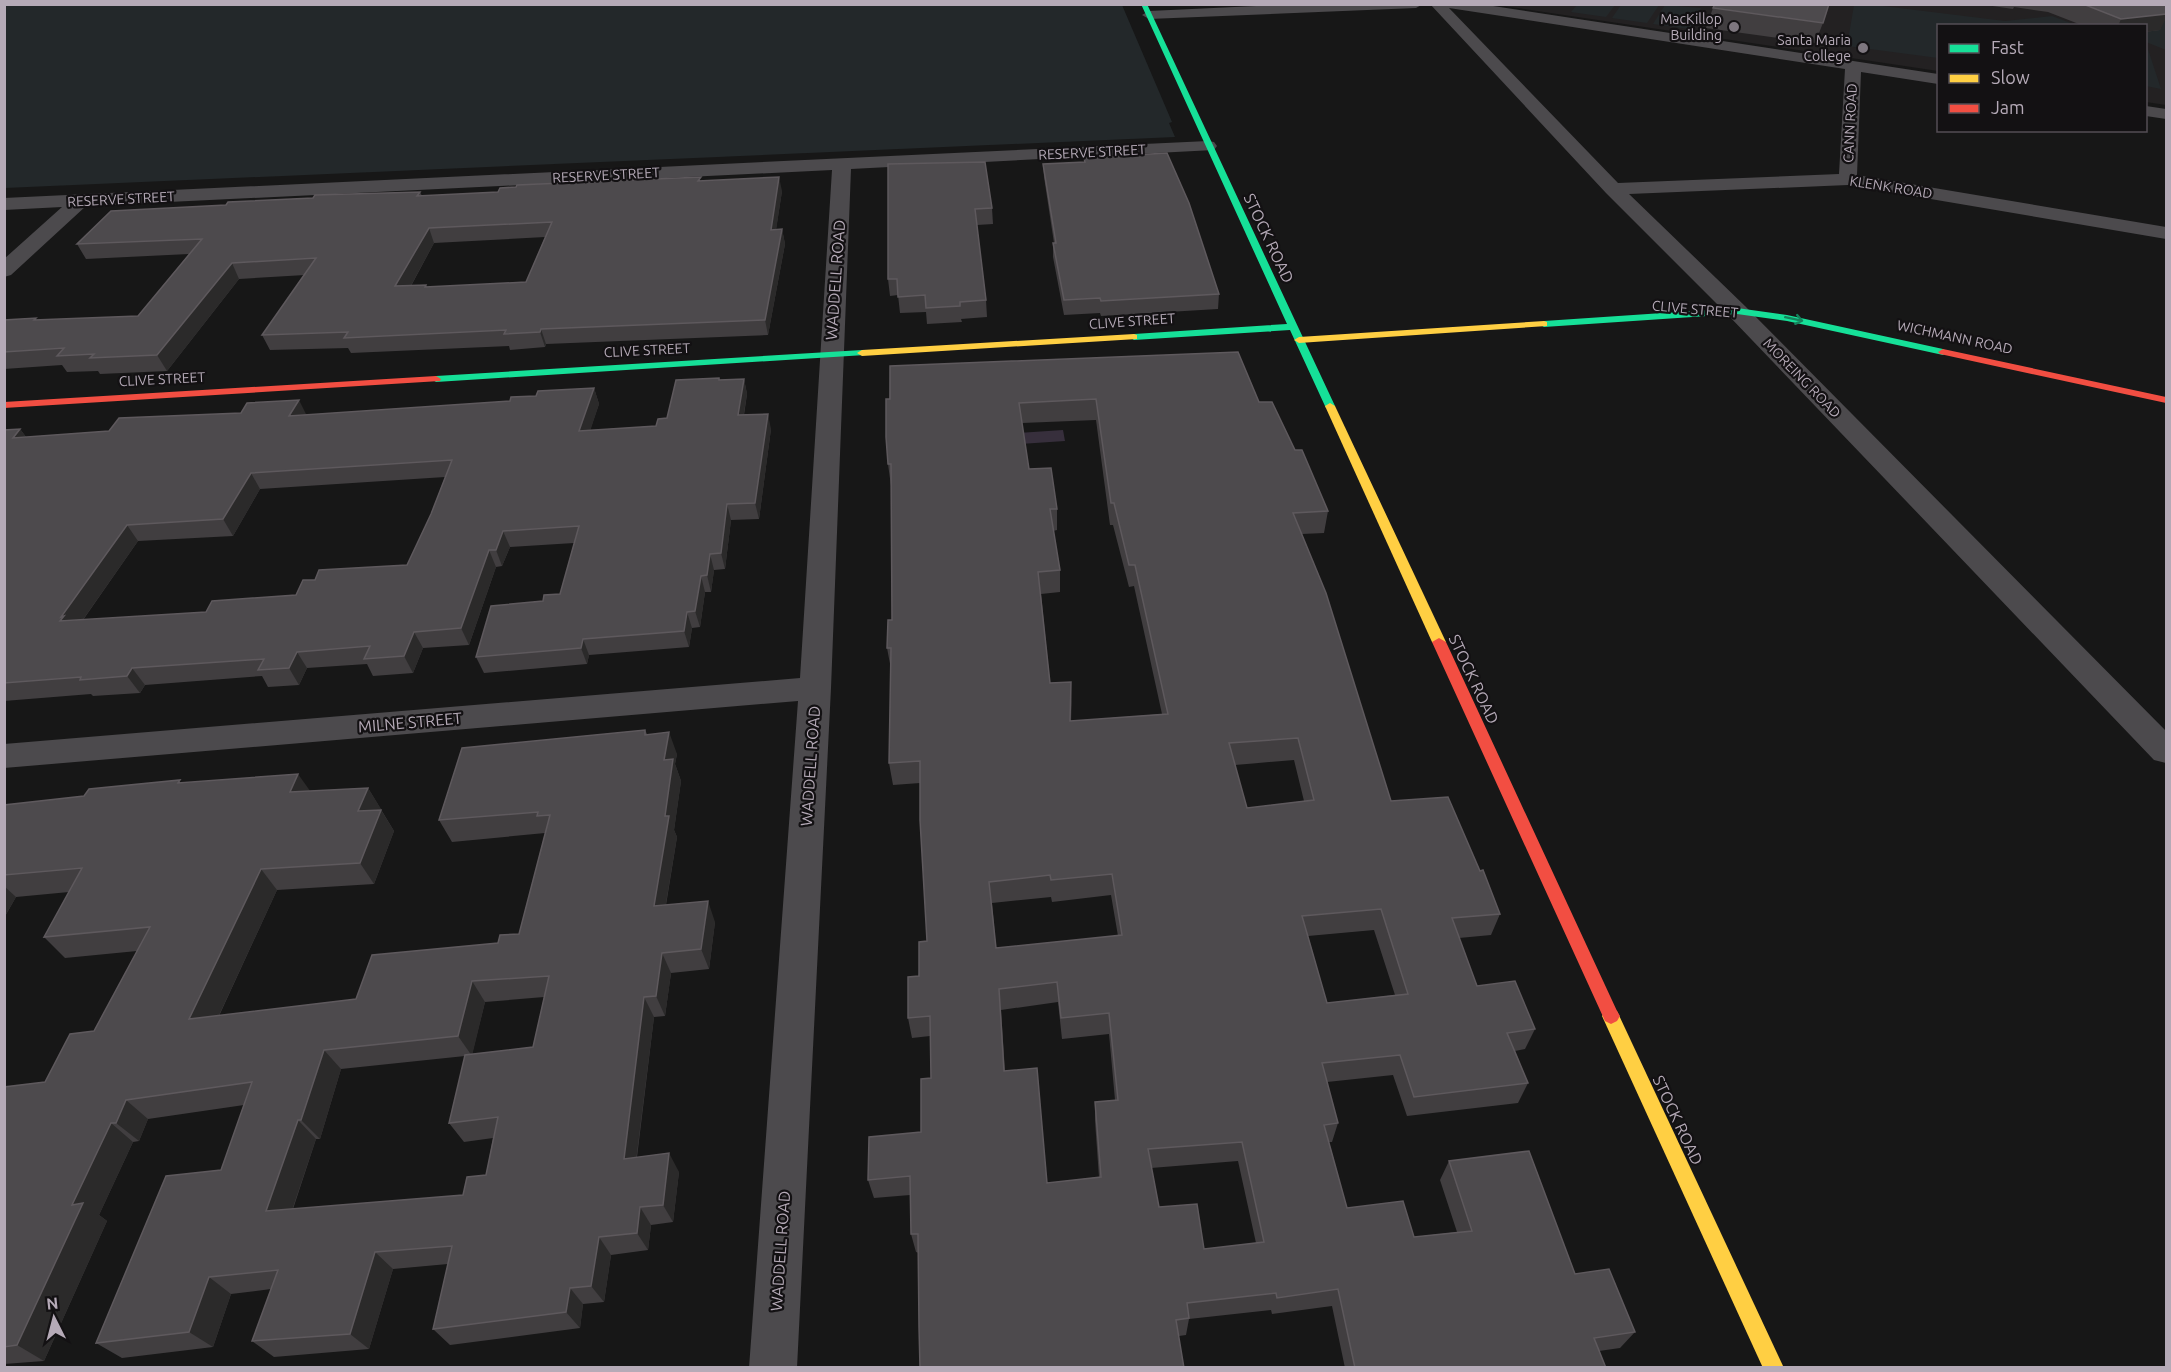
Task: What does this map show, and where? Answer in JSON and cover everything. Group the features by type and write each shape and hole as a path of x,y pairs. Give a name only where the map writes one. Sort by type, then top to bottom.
{"street":[{"path":"1147,10 1416,4"},
{"name":"MOREING ROAD","path":"1437,4 1612,189 1757,327 2166,751"},
{"path":"1449,4 1937,79"},
{"name":"STOCK ROAD","path":"1147,10 1774,1368"},
{"name":"CANN ROAD","path":"1848,179 1853,66"},
{"path":"2147,111 2166,114"},
{"name":"RESERVE STREET","path":"4,204 1208,146"},
{"name":"WADDELL ROAD","path":"773,1368 815,688 842,164"},
{"name":"KLENK ROAD","path":"1612,189 1848,179 2166,233"},
{"path":"4,271 80,201"},
{"name":"WICHMANN ROAD","path":"1757,327 1787,318 2166,400"},
{"name":"CLIVE STREET","path":"1631,320 1718,326"},
{"name":"CLIVE STREET","path":"1299,340 1631,320 1757,327"},
{"name":"CLIVE STREET","path":"4,405 1292,327"},
{"name":"WICHMANN ROAD","path":"1757,327 1839,338 2166,409"},
{"name":"MILNE STREET","path":"4,756 815,688"}],"shaded area":[{"path":"4,5 1122,5 1172,122 1169,123 1175,137 5,188"},
{"name":"Santa Maria College","path":"1498,5 2162,5 2166,17 2166,105 2147,102 2147,24 1937,24 1937,71"},
{"path":"1577,5 1615,5 1606,17 1571,12"},
{"path":"1621,5 1659,5 1647,23 1612,18"},
{"path":"1665,5 1701,8 1690,29 1653,24"},
{"path":"1854,5 1875,5 2005,21 2052,16 2073,24 1937,24 1937,58 1847,46"},
{"path":"2148,15 2166,18 2166,50 2147,42"},
{"path":"2147,46 2161,89 2147,86"},
{"path":"1063,430 1065,441 1020,444 1018,433"}],"building":[{"path":"1715,4 1829,4 1823,23 1713,8"},
{"path":"2083,4 2166,4 2166,14 2121,19"},
{"path":"1167,153 1189,203 1219,294 1101,301 1100,298 1064,300 1053,243 1056,243 1043,164 1085,162 1084,158"},
{"path":"985,162 992,208 975,209 986,300 960,302 960,306 926,308 925,295 898,297 897,279 888,279 888,164"},
{"path":"701,177 698,181 779,177 771,230 782,229 765,320 541,329 540,332 504,334 506,330 344,338 348,332 262,335 316,258 232,263 157,355 90,358 94,354 57,356 64,348 4,352 4,320 138,316 202,239 77,244 111,211 226,205 228,202 313,198 315,195 420,192 417,196 498,192 500,188 517,185","holes":["552,222 526,282 425,287 426,285 395,286 429,228"]},
{"path":"1238,352 1259,402 1272,402 1295,450 1302,450 1328,511 1293,513 1326,593 1391,801 1448,797 1480,871 1483,870 1500,914 1452,918 1477,986 1515,981 1535,1029 1507,1033 1528,1083 1414,1097 1400,1055 1322,1063 1338,1123 1324,1125 1347,1208 1403,1201 1414,1237 1472,1231 1449,1161 1529,1151 1575,1274 1609,1269 1635,1332 1594,1338 1606,1368 1355,1368 1338,1289 1277,1298 1276,1293 1187,1303 1189,1318 1176,1320 1184,1368 920,1368 918,1234 911,1234 910,1176 868,1180 869,1137 921,1132 921,1079 931,1078 930,1016 908,1018 908,977 919,976 919,942 927,941 920,820 920,761 889,763 891,648 887,648 888,620 892,620 891,464 888,464 886,399 890,399 890,366","holes":["1096,399 1111,503 1114,503 1129,565 1135,565 1168,714 1070,721 1071,682 1050,683 1038,572 1060,570 1050,509 1057,509 1051,468 1029,469 1019,403","1298,738 1314,800 1247,808 1229,743","1112,874 1122,935 996,948 989,882 1050,875 1051,880","1381,909 1408,994 1327,1003 1302,916","1057,982 1061,1018 1109,1013 1118,1100 1095,1102 1101,1177 1047,1183 1037,1068 1004,1071 999,989","1242,1142 1264,1242 1204,1249 1197,1204 1159,1207 1148,1149"]},
{"path":"744,379 738,415 768,414 755,503 727,504 721,553 710,554 707,575 701,576 695,611 687,612 684,631 583,639 581,648 476,657 491,606 543,601 544,595 560,594 579,526 503,531 496,550 489,550 461,628 414,632 404,656 364,659 370,646 297,652 289,668 258,670 264,659 132,668 127,676 4,683 4,430 20,429 13,438 109,431 119,418 241,413 247,403 299,400 289,416 510,401 511,397 536,396 538,391 594,388 579,431 656,426 658,419 667,418 676,380","holes":["452,460 431,514 407,565 319,570 315,580 303,580 296,595 212,601 206,612 60,621 127,525 223,519 251,473"]},
{"path":"645,730 645,735 669,732 664,760 673,759 665,816 669,816 654,906 708,901 701,949 662,953 656,996 644,997 624,1159 669,1153 663,1205 640,1207 637,1233 599,1237 591,1286 570,1288 566,1312 433,1329 452,1246 375,1252 350,1334 252,1341 278,1270 209,1277 189,1332 96,1343 166,1176 221,1170 252,1082 126,1100 116,1123 111,1123 72,1205 83,1203 17,1345 4,1347 4,1087 45,1082 70,1034 94,1031 150,927 44,937 82,868 4,875 4,805 84,796 89,789 180,780 178,783 298,774 290,792 368,788 358,811 381,810 360,863 261,869 189,1019 356,999 372,955 498,943 500,935 519,934 550,815 537,816 538,812 439,820 462,748","holes":["549,976 533,1047 465,1055 449,1123 498,1117 486,1175 467,1177 463,1195 266,1211 298,1120 301,1120 324,1050 458,1036 472,981"]}],"traffic: fast":[{"path":"1144,4 1330,406"},
{"path":"1544,324 1737,311 1787,318 1943,352"},
{"path":"1134,337 1292,327"},
{"path":"436,379 862,353"}],"traffic: slow":[{"path":"1299,340 1544,324"},
{"path":"862,353 1134,337"},
{"path":"1330,406 1439,642"},
{"path":"1611,1016 1774,1368"}],"traffic: jam":[{"path":"1943,352 2166,400"},
{"path":"4,405 436,379"},
{"path":"1439,642 1611,1016"}],"place":[{"name":"MacKillop Building","path":"1734,27"},
{"name":"Santa Maria College","path":"1863,48"}]}
